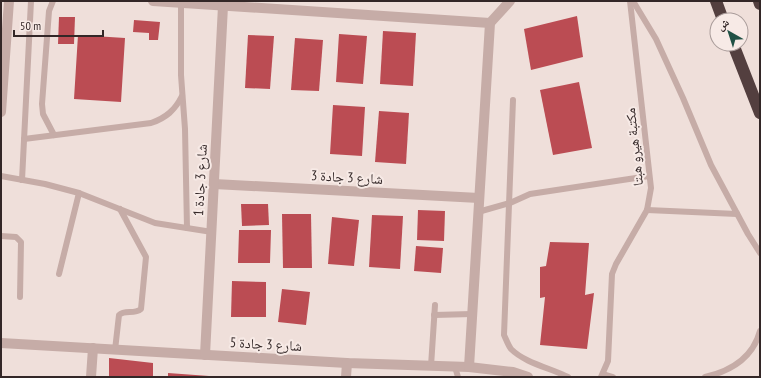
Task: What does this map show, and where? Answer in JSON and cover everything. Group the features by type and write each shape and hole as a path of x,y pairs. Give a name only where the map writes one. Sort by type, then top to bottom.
{"highway":[{"path":"716,1 720,12"},
{"path":"736,52 760,113"}],"street":[{"path":"1,112 8,1"},
{"path":"154,1 490,23"},
{"path":"469,367 490,23 510,1"},
{"name":"شارع 3 جادة 1","path":"205,355 222,6"},
{"name":"شارع 3 جادة 3","path":"214,184 479,198"},
{"name":"شارع 3 جادة 5","path":"1,342 347,363 431,366 456,372 469,367 514,372 528,377"},
{"path":"91,377 93,348"},
{"path":"346,377 347,363"}],"lane":[{"path":"22,180 31,1"},
{"path":"53,1 49,11 42,104 43,114 54,135"},
{"path":"632,1 656,39 683,98 710,165 760,253"},
{"name":"مكتبة هيرو هبتا","path":"602,375 608,361 612,274 616,264 647,210 651,188 632,1"},
{"path":"181,3 180,75 185,129 187,228"},
{"path":"24,139 151,123 161,120 177,106 182,96"},
{"path":"513,100 504,335 510,348 522,358 568,377"},
{"path":"1,176 45,184 79,193 155,223 212,232"},
{"path":"478,212 510,203 530,194 649,176"},
{"path":"60,274 79,193"},
{"path":"115,350 119,315 124,312 138,311 142,306 147,262 145,252 120,209"},
{"path":"647,210 737,214"},
{"path":"1,236 16,237 21,242 20,297"},
{"path":"431,366 435,305"},
{"path":"434,315 472,314"},
{"path":"709,377 729,369 744,359 758,338 760,331"},
{"path":"602,375 613,377"}],"building":[{"path":"577,16 583,57 531,70 524,29"},
{"path":"59,17 75,17 74,44 58,44"},
{"path":"134,20 160,22 158,40 149,40 149,33 133,32"},
{"path":"383,31 416,33 413,86 380,84"},
{"path":"339,34 367,36 363,84 336,82"},
{"path":"78,35 125,38 121,102 74,99"},
{"path":"248,35 274,36 270,89 245,88"},
{"path":"295,38 323,40 319,91 291,90"},
{"path":"579,82 592,148 553,155 540,90"},
{"path":"333,105 365,107 362,156 330,154"},
{"path":"379,111 409,113 406,164 375,162"},
{"path":"241,204 268,204 269,225 242,226"},
{"path":"418,210 445,211 444,241 417,240"},
{"path":"282,214 311,214 312,268 283,268"},
{"path":"372,215 403,216 400,269 369,267"},
{"path":"332,217 359,220 354,266 328,264"},
{"path":"239,230 271,230 270,263 238,263"},
{"path":"550,242 589,243 585,295 594,293 587,349 540,345 545,297 540,298 540,267 546,266"},
{"path":"416,246 443,248 441,273 414,271"},
{"path":"232,281 266,282 266,317 231,317"},
{"path":"282,289 310,292 306,325 278,322"},
{"path":"109,358 153,363 153,377 109,377"},
{"path":"168,373 209,376 209,377 168,377"}]}
